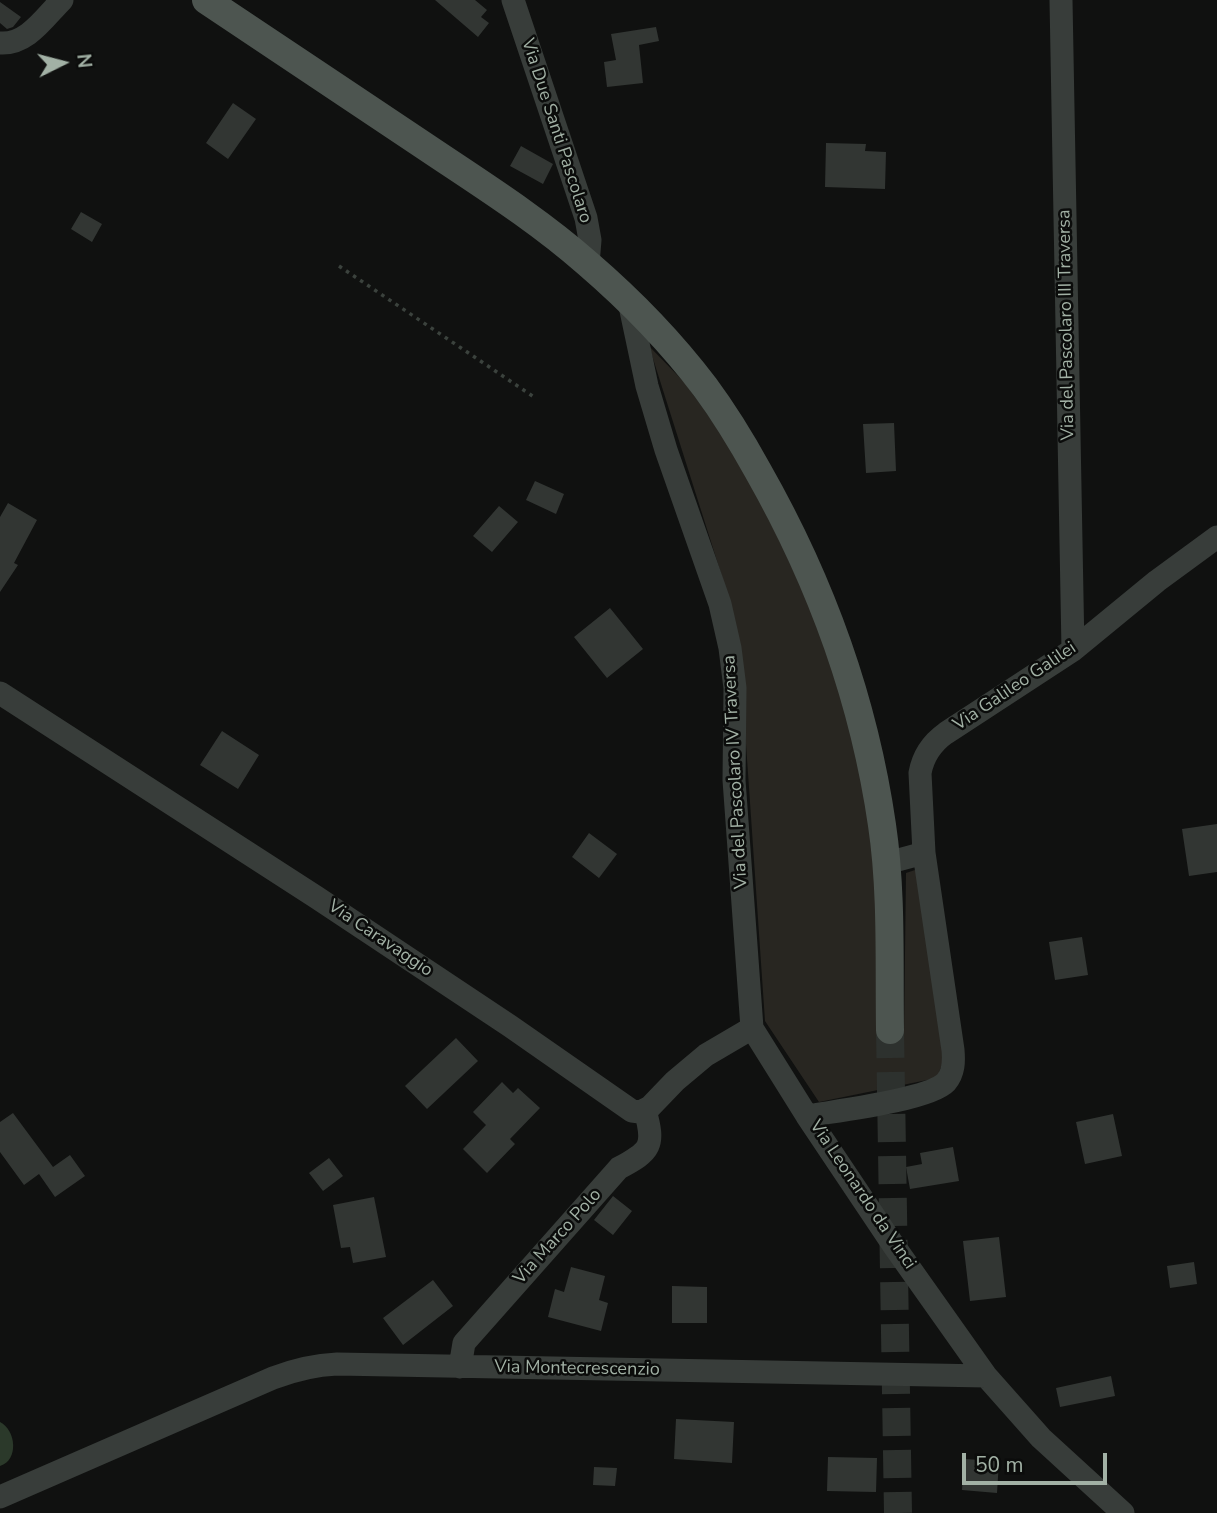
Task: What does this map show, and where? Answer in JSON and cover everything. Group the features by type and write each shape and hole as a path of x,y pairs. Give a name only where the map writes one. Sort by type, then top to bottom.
{"main road":[{"path":"206,0 517,208 588,264 629,301 684,361 716,402 761,475 796,543 831,626 860,719 875,785 887,863 890,1030"}],"street":[{"path":"0,43 13,43 25,37 62,0"},
{"name":"Via Due Santi Pascolaro","path":"513,0 586,218 590,240 588,264"},
{"name":"Via del Pascolaro III Traversa","path":"1061,0 1073,650"},
{"name":"Via del Pascolaro IV Traversa","path":"629,301 647,386 666,450 720,604 730,648 735,688 734,780 751,1028 807,1116"},
{"name":"Via Galileo Galilei","path":"924,853 919,782 923,760 930,748 946,733 1073,650 1157,581 1217,537"},
{"name":"Via Caravaggio","path":"0,693 316,897 632,1111 645,1110"},
{"path":"887,863 924,853"},
{"name":"Via Leonardo da Vinci","path":"924,853 953,1050 951,1075 943,1084 926,1093 807,1116 986,1376"},
{"path":"645,1110 706,1055 751,1028"},
{"name":"Via Marco Polo","path":"460,1367 464,1343 619,1168 647,1150 651,1129 645,1110"},
{"name":"Via Montecrescenzio","path":"0,1497 292,1371 327,1365 986,1376"},
{"path":"986,1376 1041,1438 1123,1513"}],"path":[{"path":"338,266 534,397"}],"shaded area":[{"path":"649,346 685,383 722,435 751,483 819,627 841,693 872,816 881,1033 904,1032 906,873 918,869 946,1054 937,1078 819,1102 765,1021 739,642 725,586"},
{"path":"0,1422 9,1431 13,1452 6,1463 0,1466"}],"building":[{"path":"435,0 475,0 487,10 481,17 489,23 478,37"},
{"path":"0,2 21,17 13,27 7,29 0,23"},
{"path":"656,27 659,41 639,45 643,83 607,87 604,62 616,60 611,34"},
{"path":"233,103 256,119 228,159 206,143"},
{"path":"826,143 866,144 865,151 886,152 885,189 825,187"},
{"path":"521,146 553,164 543,184 510,166"},
{"path":"81,212 102,224 92,242 71,229"},
{"path":"894,423 896,471 866,473 863,424"},
{"path":"535,481 564,494 556,514 526,500"},
{"path":"8,503 37,520 14,563 18,565 0,592 0,517"},
{"path":"499,506 518,522 492,552 473,536"},
{"path":"610,608 643,649 607,678 574,637"},
{"path":"222,731 259,755 238,789 200,765"},
{"path":"1217,824 1217,872 1189,876 1182,829"},
{"path":"589,833 617,854 599,878 572,857"},
{"path":"1082,937 1088,975 1055,980 1049,942"},
{"path":"456,1038 478,1061 427,1109 405,1086"},
{"path":"502,1082 513,1093 518,1088 540,1108 510,1139 515,1144 487,1173 463,1149 486,1125 473,1112"},
{"path":"13,1113 53,1167 70,1155 85,1176 55,1197 39,1174 24,1185 0,1152 0,1122"},
{"path":"1113,1114 1122,1156 1085,1164 1076,1122"},
{"path":"953,1147 959,1181 910,1189 906,1167 922,1164 920,1153"},
{"path":"329,1158 343,1176 323,1191 309,1173"},
{"path":"613,1196 632,1211 613,1235 594,1220"},
{"path":"374,1197 386,1257 353,1263 350,1247 341,1248 333,1205"},
{"path":"999,1237 1006,1297 970,1301 963,1241"},
{"path":"1194,1262 1197,1284 1170,1288 1167,1266"},
{"path":"571,1267 605,1276 599,1300 608,1303 601,1331 548,1317 555,1289 564,1292"},
{"path":"433,1280 453,1306 403,1345 383,1318"},
{"path":"672,1286 707,1287 707,1323 672,1323"},
{"path":"1111,1376 1115,1396 1060,1407 1056,1388"},
{"path":"676,1419 734,1422 732,1463 674,1459"},
{"path":"828,1457 877,1458 876,1492 827,1491"},
{"path":"964,1459 999,1461 997,1493 962,1490"},
{"path":"594,1467 617,1468 615,1486 593,1485"}],"tunnel":[{"path":"890,1030 898,1513"}]}
